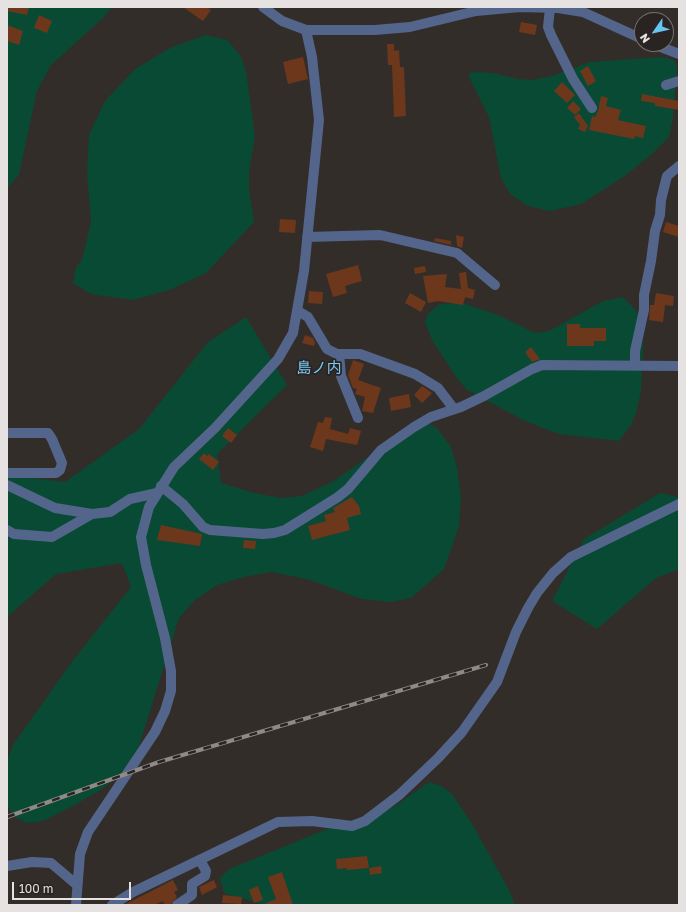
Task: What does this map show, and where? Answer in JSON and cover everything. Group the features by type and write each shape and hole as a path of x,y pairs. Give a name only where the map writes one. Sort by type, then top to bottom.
{"street":[{"path":"263,7 282,20 306,30 375,30 410,27 476,11 550,8 583,12 634,35"},
{"path":"550,8 548,26 551,35 573,79 592,108"},
{"path":"76,905 80,854 88,832 155,732 166,711 171,691 171,670 165,638 146,565 141,537 147,512 174,467 215,428 278,359 293,333 298,311 319,120 312,57 306,30"},
{"path":"666,85 679,81"},
{"path":"635,365 635,351 644,310 644,294 667,176 679,166"},
{"path":"307,237 380,235 456,253 465,258 495,285"},
{"path":"298,311 308,317 327,349 339,354 360,354 416,374 438,388 454,409"},
{"path":"339,354 341,376 358,418"},
{"path":"7,485 55,508 92,514 110,512 130,499 159,490 184,504 204,528 210,530 263,534 280,531 285,530 343,493 381,450 431,417 484,396 532,369 542,366 679,366"},
{"path":"7,433 48,433 62,463 60,470 56,473 7,473"},
{"path":"112,905 133,892 278,822 312,820 352,826 365,821 439,758 462,732 497,682 525,614 537,593 553,573 571,557 679,504"},
{"path":"7,530 14,534 52,537 92,514"},
{"path":"177,905 192,895 192,884 205,876 206,871 200,860"},
{"path":"7,866 32,862 51,863 77,885"}],"green space":[{"path":"7,7 112,7 103,18 51,65 37,91 19,175 7,188"},
{"path":"206,35 227,40 240,55 246,71 255,136 249,172 249,189 254,222 206,273 169,290 133,300 91,294 73,283 76,267 82,260 91,222 87,174 89,135 105,101 135,69 172,47"},
{"path":"662,57 674,60 677,66 673,117 669,137 652,154 626,175 581,204 550,211 528,206 510,194 501,178 489,117 469,77 469,73 494,73 518,79 532,80 552,76 590,62"},
{"path":"623,297 635,309 642,323 643,347 641,391 636,413 631,425 619,441 559,434 525,421 467,390 456,377 432,340 425,322 428,314 438,305 460,302 498,315 535,333 549,331 603,301"},
{"path":"246,317 287,385 217,454 221,483 254,493 281,498 302,496 332,482 422,420 437,428 451,447 457,468 461,498 459,526 444,569 411,598 390,602 362,599 307,579 271,572 244,577 217,585 195,600 179,618 139,746 126,770 99,791 71,807 43,821 27,823 15,817 7,805 7,762 13,745 71,663 131,587 122,563 56,574 7,617 7,475 65,482 139,429 208,342"},
{"path":"660,493 679,497 679,569 656,578 597,629 552,601 584,539"},
{"path":"429,782 441,786 452,794 472,824 509,890 515,905 266,905 224,893 220,878 229,869 337,825 395,806"}],"building":[{"path":"7,7 29,7 27,15 7,11"},
{"path":"183,7 207,7 211,10 203,21"},
{"path":"39,15 52,21 47,33 34,28"},
{"path":"521,22 537,25 535,35 519,32"},
{"path":"7,25 23,31 19,45 7,41"},
{"path":"387,44 394,44 394,51 399,50 400,67 404,67 406,116 394,117 392,65 388,65"},
{"path":"303,57 308,79 288,84 283,62"},
{"path":"588,66 596,81 588,86 580,71"},
{"path":"562,82 575,95 567,103 554,91"},
{"path":"642,94 679,101 679,110 655,106 655,103 641,101"},
{"path":"601,96 608,98 606,106 621,110 618,120 646,126 643,138 635,136 634,139 589,130 592,116 595,117 598,111"},
{"path":"573,101 581,109 575,115 567,108"},
{"path":"579,113 588,126 585,132 578,129 580,125 574,117"},
{"path":"280,219 296,220 295,233 279,232"},
{"path":"666,222 679,226 679,237 663,232"},
{"path":"456,235 464,237 462,248 457,246"},
{"path":"435,238 451,241 451,245 434,241"},
{"path":"358,265 362,281 345,286 347,293 333,297 326,274"},
{"path":"425,266 426,272 415,274 414,268"},
{"path":"466,272 468,288 475,290 473,299 465,297 463,305 438,301 428,303 423,276 447,274 445,287 461,289 459,273"},
{"path":"309,291 323,292 322,304 308,303"},
{"path":"410,293 426,302 421,312 405,303"},
{"path":"656,293 674,296 673,306 665,305 663,322 649,320 650,305 654,305"},
{"path":"567,324 580,324 580,328 606,328 606,341 594,341 594,346 567,346"},
{"path":"305,335 313,338 315,342 314,346 302,343"},
{"path":"531,347 540,359 532,362 525,352"},
{"path":"353,360 364,364 358,380 381,388 373,413 362,411 365,397 355,394 357,389 353,388 348,375"},
{"path":"422,386 432,393 422,403 414,395"},
{"path":"409,394 411,407 391,411 389,398"},
{"path":"325,417 332,418 330,429 348,434 350,428 361,431 357,445 326,439 323,451 310,447 318,422 323,423"},
{"path":"228,428 237,435 231,443 222,436"},
{"path":"204,453 207,456 209,454 219,462 213,470 199,459"},
{"path":"352,497 359,506 361,514 347,518 350,530 312,540 308,526 326,521 324,515 335,512 333,508"},
{"path":"161,525 202,534 200,546 157,540"},
{"path":"244,540 256,541 255,549 243,548"},
{"path":"367,856 369,868 347,870 347,868 337,869 336,859"},
{"path":"381,866 382,873 370,875 369,868"},
{"path":"282,872 293,905 262,905 276,899 268,877"},
{"path":"173,880 178,890 174,892 177,897 171,904 165,905 163,901 154,905 124,905"},
{"path":"214,880 217,887 202,895 199,887"},
{"path":"258,886 263,900 254,903 249,890"},
{"path":"223,895 242,897 241,904 222,903"}],"railway":[{"path":"7,817 159,762 486,665"}],"district":[{"name":"島ノ内","path":"319,368"}]}
